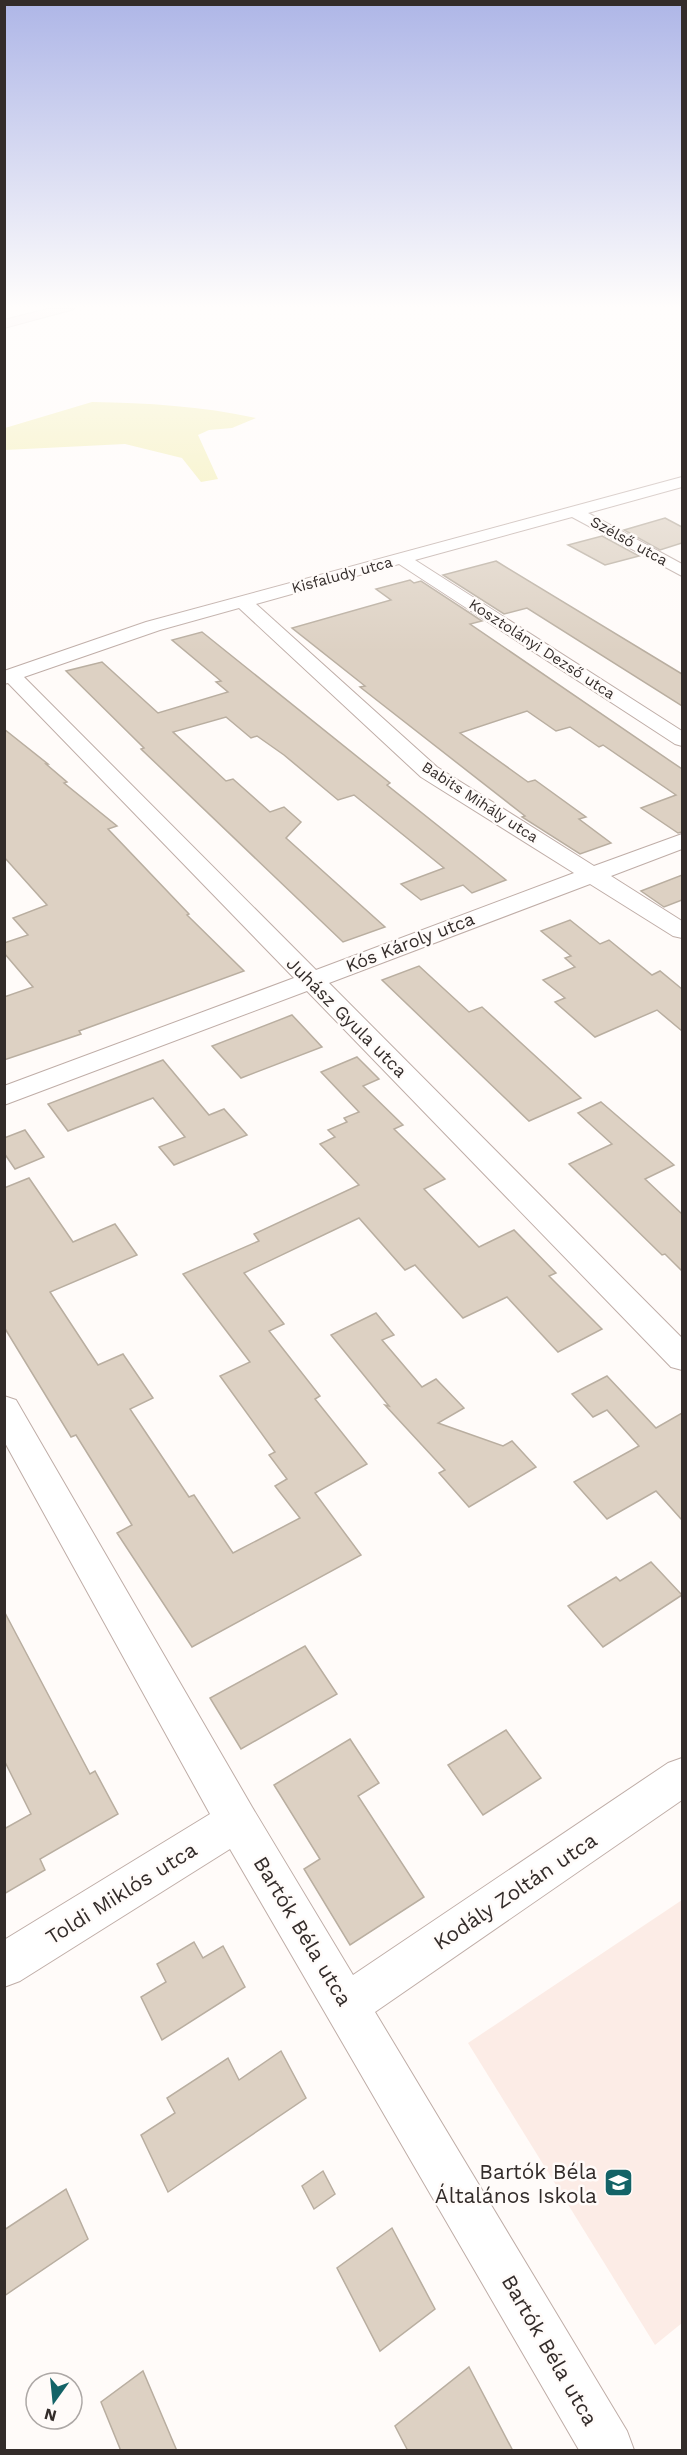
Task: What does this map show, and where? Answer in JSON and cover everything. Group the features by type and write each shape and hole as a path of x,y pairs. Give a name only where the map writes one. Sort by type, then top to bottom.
{"street":[{"name":"Kisfaludy utca","path":"8,676 153,626 575,512 677,487"},
{"name":"Szélső utca","path":"575,512 682,571"},
{"name":"Kosztolányi Dezső utca","path":"402,559 682,740"},
{"name":"Babits Mihály utca","path":"242,602 429,772 682,931"},
{"name":"Juhász Gyula utca","path":"8,676 682,1358"},
{"name":"Kós Károly utca","path":"4,1096 682,841"},
{"name":"Bartók Béla utca","path":"4,1409 237,1821 608,2451"},
{"name":"Kodály Zoltán utca","path":"347,2005 682,1777"},
{"name":"Toldi Miklós utca","path":"4,1965 237,1821"}],"shaded area":[{"path":"20,424 243,424 232,428 209,430 198,435 218,479 201,482 182,458 125,444 5,450 5,428"},
{"name":"Bartók Béla Általános Iskola","path":"682,1900 682,2323 655,2345 468,2043"}],"building":[{"path":"665,518 682,527 682,543 660,550 624,530"},
{"path":"602,536 639,556 605,565 568,545"},
{"path":"496,561 682,674 682,706 527,608 504,614 443,575"},
{"path":"410,580 414,583 421,581 482,621 470,624 682,769 682,832 678,833 641,808 676,795 603,745 599,747 570,727 556,731 527,711 460,733 528,782 535,780 586,817 579,819 611,843 580,854 522,817 525,816 360,687 365,686 292,628 391,600 376,589"},
{"path":"202,632 390,783 387,785 506,880 472,893 463,885 421,900 401,884 444,868 354,795 338,800 284,755 257,736 251,738 226,717 173,732 226,781 233,779 270,812 284,807 301,822 286,838 385,927 343,942 141,749 144,748 66,671 102,662 158,713 228,692 216,682 221,681 172,640"},
{"path":"4,729 48,764 46,764 67,782 64,783 117,826 108,829 189,914 187,915 244,971 79,1031 81,1034 4,1060 4,997 33,987 4,953 4,943 28,935 13,918 47,905 4,857"},
{"path":"682,875 682,900 664,907 641,891"},
{"path":"570,920 600,944 609,940 652,975 660,971 682,989 682,1031 657,1010 595,1037 555,1002 565,998 543,980 575,967 565,958 571,956 541,931"},
{"path":"419,966 469,1012 482,1007 581,1098 529,1121 382,980"},
{"path":"292,1015 322,1047 241,1078 212,1046"},
{"path":"357,1057 379,1079 363,1086 403,1125 394,1129 445,1179 424,1189 479,1247 514,1230 556,1273 549,1276 602,1329 558,1352 507,1297 463,1318 415,1265 405,1270 359,1218 244,1273 284,1324 269,1331 320,1396 315,1399 367,1464 315,1493 361,1555 192,1647 117,1533 132,1525 76,1435 71,1437 4,1327 4,1188 29,1178 73,1242 115,1224 137,1255 50,1292 98,1365 123,1354 153,1398 130,1409 189,1497 194,1495 233,1553 300,1518 275,1486 287,1479 269,1455 275,1452 220,1376 250,1362 183,1274 259,1241 254,1234 359,1185 320,1144 335,1137 328,1130 347,1122 344,1118 359,1112 321,1072"},
{"path":"163,1060 209,1115 224,1109 247,1135 174,1165 159,1147 185,1137 153,1098 68,1131 48,1104"},
{"path":"601,1102 674,1165 645,1179 682,1214 682,1271 665,1254 662,1255 569,1164 612,1144 578,1113"},
{"path":"25,1130 44,1157 15,1169 4,1153 4,1138"},
{"path":"376,1313 394,1335 382,1340 422,1387 436,1379 464,1408 438,1423 503,1446 512,1441 536,1467 469,1507 439,1473 445,1470 385,1405 389,1406 331,1335"},
{"path":"607,1376 656,1428 682,1413 682,1520 656,1491 607,1519 574,1482 639,1446 607,1410 593,1417 572,1394"},
{"path":"651,1562 682,1595 603,1647 568,1606 616,1577 620,1581"},
{"path":"4,1611 90,1774 95,1771 118,1814 40,1859 45,1870 4,1894 4,1829 31,1814 4,1760"},
{"path":"305,1646 337,1694 241,1749 210,1698"},
{"path":"506,1730 541,1778 483,1815 448,1765"},
{"path":"350,1739 379,1783 358,1796 424,1897 350,1945 304,1869 320,1859 274,1785"},
{"path":"194,1942 203,1958 223,1946 245,1987 162,2040 141,1997 166,1982 157,1964"},
{"path":"281,2051 306,2098 168,2192 141,2135 175,2113 167,2098 228,2058 239,2080"},
{"path":"323,2171 335,2194 314,2209 302,2186"},
{"path":"66,2189 88,2239 4,2296 4,2230"},
{"path":"392,2228 435,2309 380,2351 337,2268"},
{"path":"469,2367 513,2451 408,2451 395,2426"},
{"path":"143,2371 177,2451 121,2451 101,2402"}],"place":[{"name":"Bartók Béla Általános Iskola","path":"618,2183"}]}
